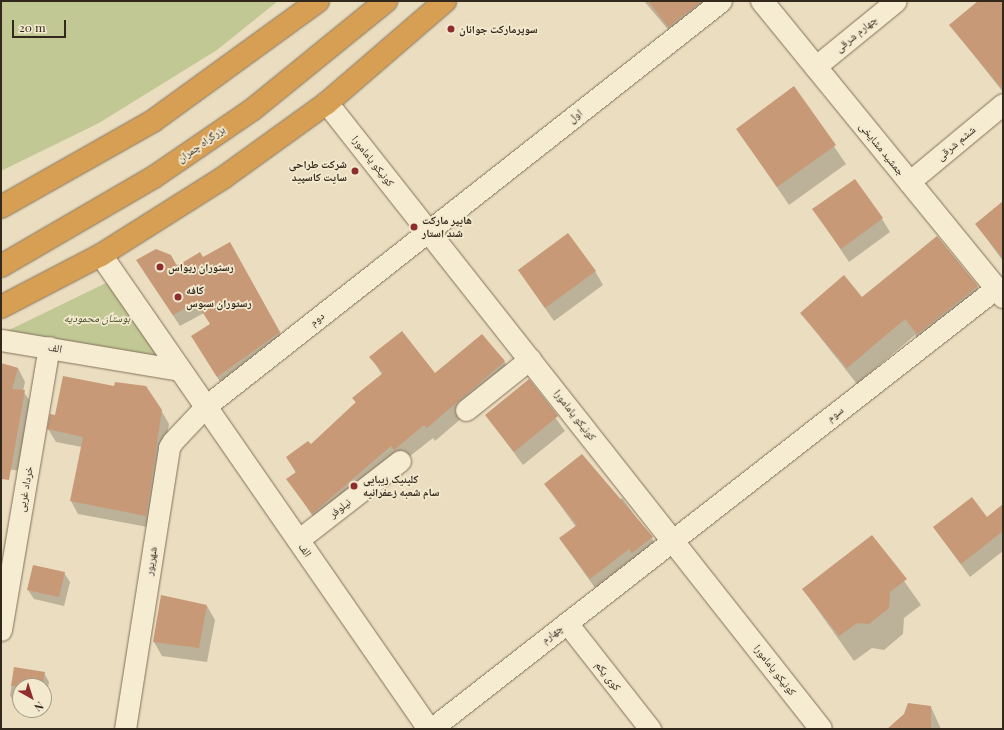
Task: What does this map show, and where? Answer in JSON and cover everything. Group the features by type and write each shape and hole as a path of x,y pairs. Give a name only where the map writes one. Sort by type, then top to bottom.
{"highway":[{"path":"1,207 153,121 318,1"},
{"name":"بزرگراه چمران","path":"1,266 154,177 252,110 386,1"},
{"path":"1,307 101,255 223,178 327,103 445,1"}],"street":[{"name":"اول","path":"428,231 721,1"},
{"name":"جمشید مشایخی","path":"762,1 1001,294"},
{"name":"چهارم شرقی","path":"815,67 896,1"},
{"name":"کونیکو یامامورا","path":"327,103 674,540 821,729"},
{"name":"ششم شرقی","path":"909,182 1003,104"},
{"name":"دوم","path":"206,406 428,231"},
{"name":"الف","path":"101,255 430,729"},
{"name":"سوم","path":"674,540 1001,294"},
{"name":"الف","path":"1,340 180,370"},
{"name":"خرداد غربی","path":"1,630 49,347"},
{"path":"466,410 530,359"},
{"name":"شهریور","path":"125,729 169,447 206,406"},
{"name":"نیلوفر","path":"298,540 400,462"},
{"name":"چهارم","path":"430,729 674,540"},
{"name":"کوی یکم","path":"567,623 650,729"}],"green space":[{"path":"1,1 278,1 217,50 99,123 1,171"},
{"name":"بوستان محمودیه","path":"106,283 163,357 7,331"}],"building":[{"path":"648,1 702,1 668,27"},
{"path":"978,1 1003,1 1003,90 949,25"},
{"path":"794,86 836,145 777,187 736,129"},
{"path":"855,179 883,218 841,249 812,209"},
{"path":"1003,201 1003,259 975,224"},
{"path":"568,233 596,271 545,308 518,270"},
{"path":"937,236 978,286 917,334 905,319 847,368 800,313 844,275 862,297"},
{"path":"230,242 280,332 217,377 191,336 210,324 196,302 173,315 136,260 156,249 171,255 177,266 200,252 203,257"},
{"path":"402,331 435,373 482,334 505,361 427,428 424,425 394,450 391,446 312,514 286,479 296,472 286,457 308,441 311,444 356,402 352,398 383,373 369,357"},
{"path":"1,363 18,368 12,389 25,390 9,480 1,479"},
{"path":"63,376 114,386 115,382 146,386 162,410 146,516 70,501 83,437 47,429 50,414 55,415"},
{"path":"529,379 558,416 514,452 485,415"},
{"path":"582,454 653,537 632,553 629,549 590,579 559,538 577,525 544,484"},
{"path":"972,497 987,517 1003,504 1003,531 961,564 933,527"},
{"path":"872,535 907,579 890,592 889,608 869,624 857,623 839,636 802,589"},
{"path":"33,565 65,572 59,597 27,590"},
{"path":"161,595 207,605 199,648 153,642"},
{"path":"14,667 45,672 44,678 12,678"},
{"path":"908,703 931,706 931,729 887,729 904,714"}],"place":[{"name":"سوپرمارکت جوانان","path":"451,29"},
{"name":"شرکت طراحی سایت کاسپید","path":"355,171"},
{"name":"هایپر مارکت شند استار","path":"414,227"},
{"name":"رستوران ریواس","path":"160,267"},
{"name":"کافه رستوران سبوس","path":"178,297"},
{"name":"کلینیک زیبایی سام شعبه زعفرانیه","path":"354,486"}]}
